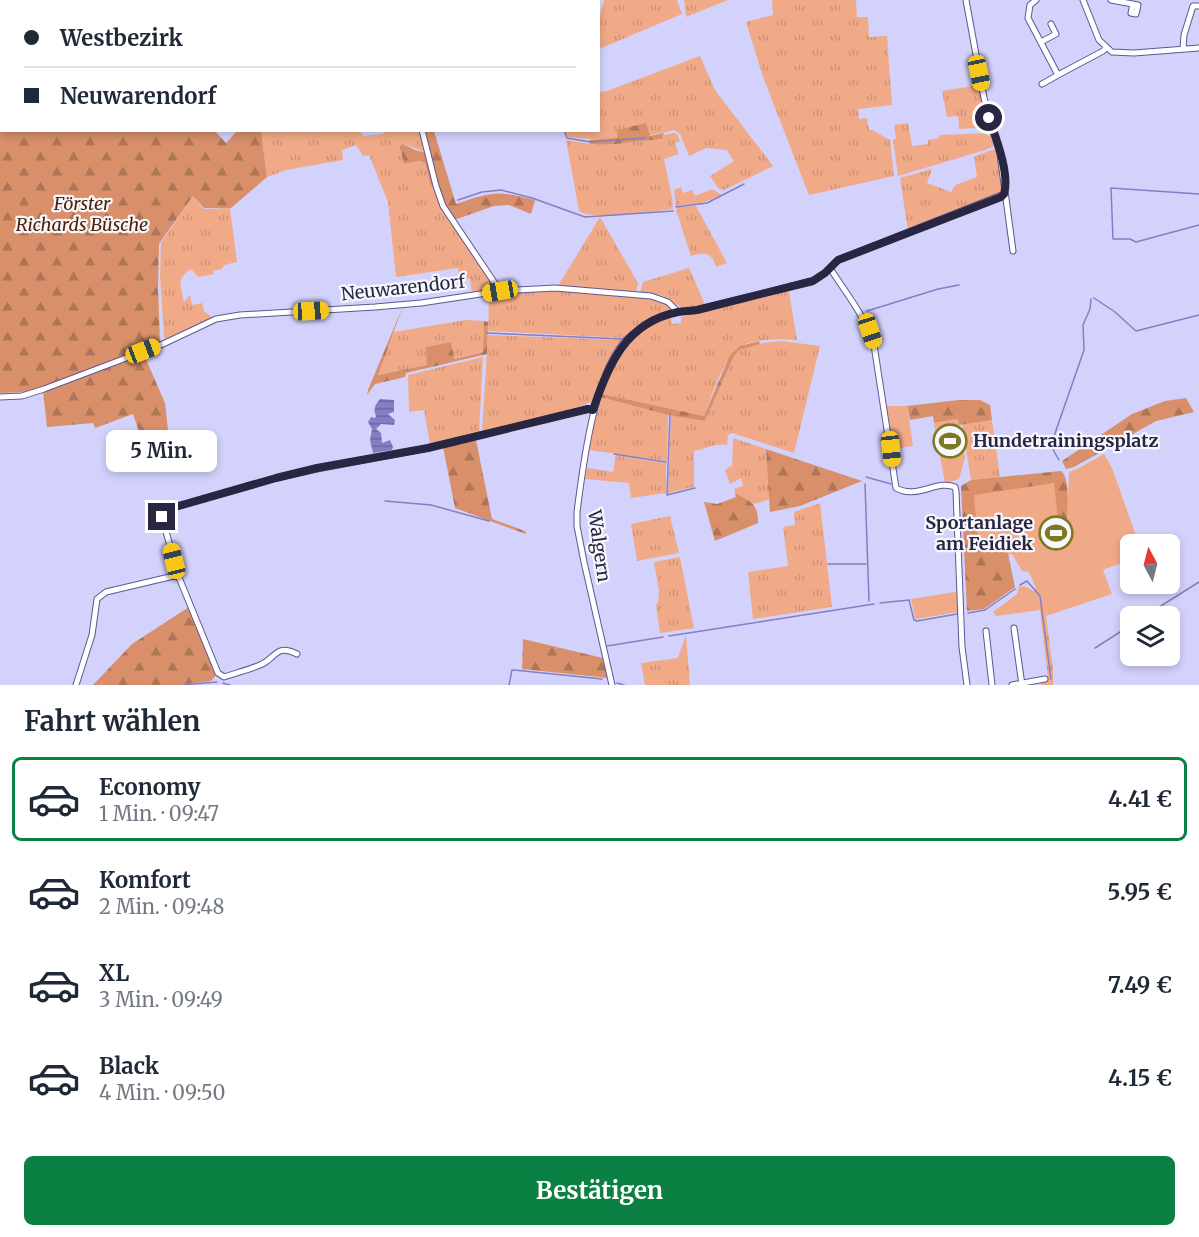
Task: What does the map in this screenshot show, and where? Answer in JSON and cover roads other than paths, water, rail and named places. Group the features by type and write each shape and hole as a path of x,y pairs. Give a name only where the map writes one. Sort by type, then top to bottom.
{"street":[{"path":"966,0 986,108 1000,154 1006,186 1004,194 1008,202 1013,251"},
{"path":"1036,0 1030,5 1028,18 1058,75"},
{"path":"1083,0 1099,40 1112,52 1199,48"},
{"path":"1111,0 1132,4"},
{"path":"1183,49 1184,35 1193,6 1199,6"},
{"path":"1041,42 1056,34 1052,24"},
{"path":"1042,84 1106,48"},
{"name":"Neuwarendorf","path":"422,132 443,206 500,291"},
{"path":"297,654 290,650 283,650 274,653 264,664 222,676 218,673 178,575 162,517 168,509 317,468 428,448 588,409 593,410 614,358 625,342 646,326 678,312 697,310 813,281 838,260 1004,194"},
{"path":"830,268 856,305 870,331 896,488 916,492 949,485 955,487 962,647 967,685"},
{"name":"Neuwarendorf","path":"0,397 22,396 44,389 163,344 216,319 240,315 421,303 500,291 555,288 651,296 668,302 678,312"},
{"name":"Walgern","path":"593,410 578,503 577,526 612,685"},
{"path":"76,685 92,635 97,599 100,595 178,575"},
{"path":"1014,628 1022,684"},
{"path":"986,631 992,685"},
{"path":"1012,685 1045,679"}],"waterway":[{"path":"565,132 567,138 590,142 645,138"},
{"path":"676,207 707,203 744,184"},
{"path":"1199,194 1111,188 1113,239 1130,239 1136,242 1199,225"},
{"path":"458,200 482,192 501,190 532,198 585,217 673,211"},
{"path":"867,311 938,289 959,285"},
{"path":"1094,298 1115,312 1136,331 1199,315"},
{"path":"1059,460 1051,446 1084,350 1083,325 1090,309 1091,299"},
{"path":"487,333 623,339"},
{"path":"670,414 667,495 695,488"},
{"path":"614,454 666,462"},
{"path":"866,477 891,484"},
{"path":"865,484 869,601"},
{"path":"385,501 431,505 489,521"},
{"path":"828,564 866,564"},
{"path":"1020,585 1027,581 1040,596 1051,679"},
{"path":"1161,606 1199,582"},
{"path":"968,613 985,610 1015,589"},
{"path":"880,603 909,600 914,620 917,621 957,614"},
{"path":"669,636 874,604"},
{"path":"1095,648 1120,632"},
{"path":"607,646 663,637"},
{"path":"509,685 512,670 602,679"},
{"path":"183,685 217,682"},
{"path":"223,683 230,685"},
{"path":"617,683 624,685"}],"place":[{"name":"Hundetrainingsplatz","path":"950,441"},
{"name":"Sportanlage am Feidiek","path":"1056,533"}],"park label":[{"name":"Förster Richards Büsche","path":"82,214"}]}
